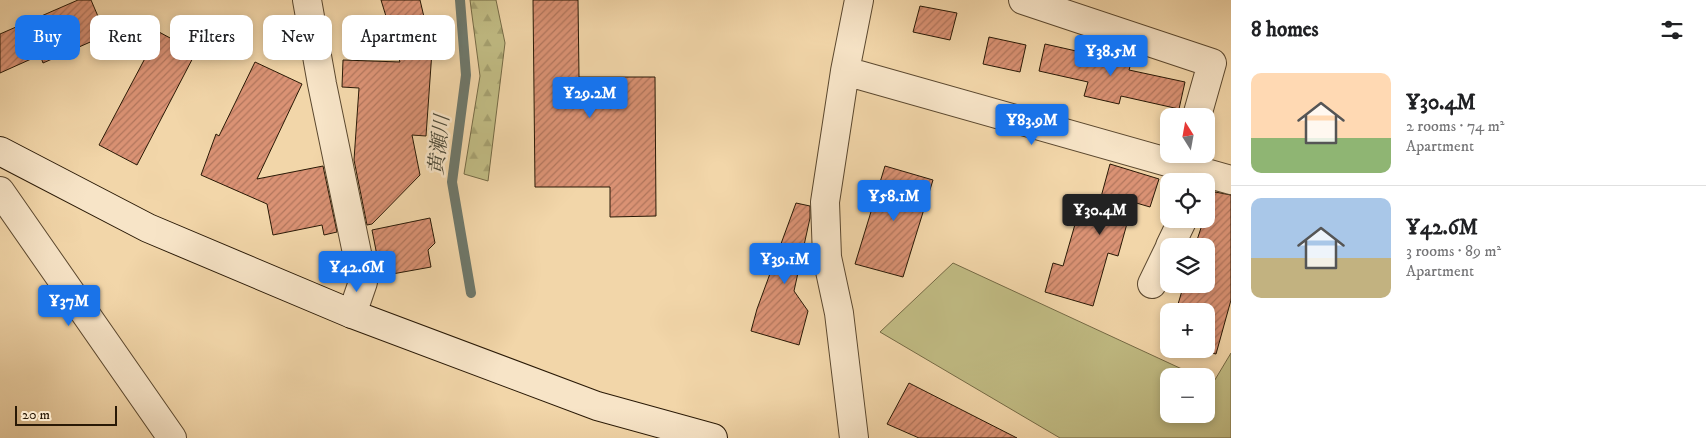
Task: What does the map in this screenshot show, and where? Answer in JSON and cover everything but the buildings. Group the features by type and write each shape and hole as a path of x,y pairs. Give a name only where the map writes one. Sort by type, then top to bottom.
{"street":[{"path":"307,0 363,282 352,314"},
{"path":"854,438 839,313 827,257 825,202 845,71 859,0"},
{"path":"1023,0 1212,63 1200,108"},
{"path":"845,71 1231,180"},
{"path":"0,151 148,228 352,314 597,406 713,438"},
{"path":"0,191 172,438"},
{"path":"1152,284 1160,267"}],"green space":[{"path":"470,0 496,0 505,43 488,181 464,174 480,76"},
{"path":"953,263 1180,368 1160,368 1160,423 1215,423 1215,380 1231,353 1231,438 1060,438 880,332"}],"waterway":[{"name":"黄瀬川","path":"460,0 466,75 452,182 471,293"}]}
